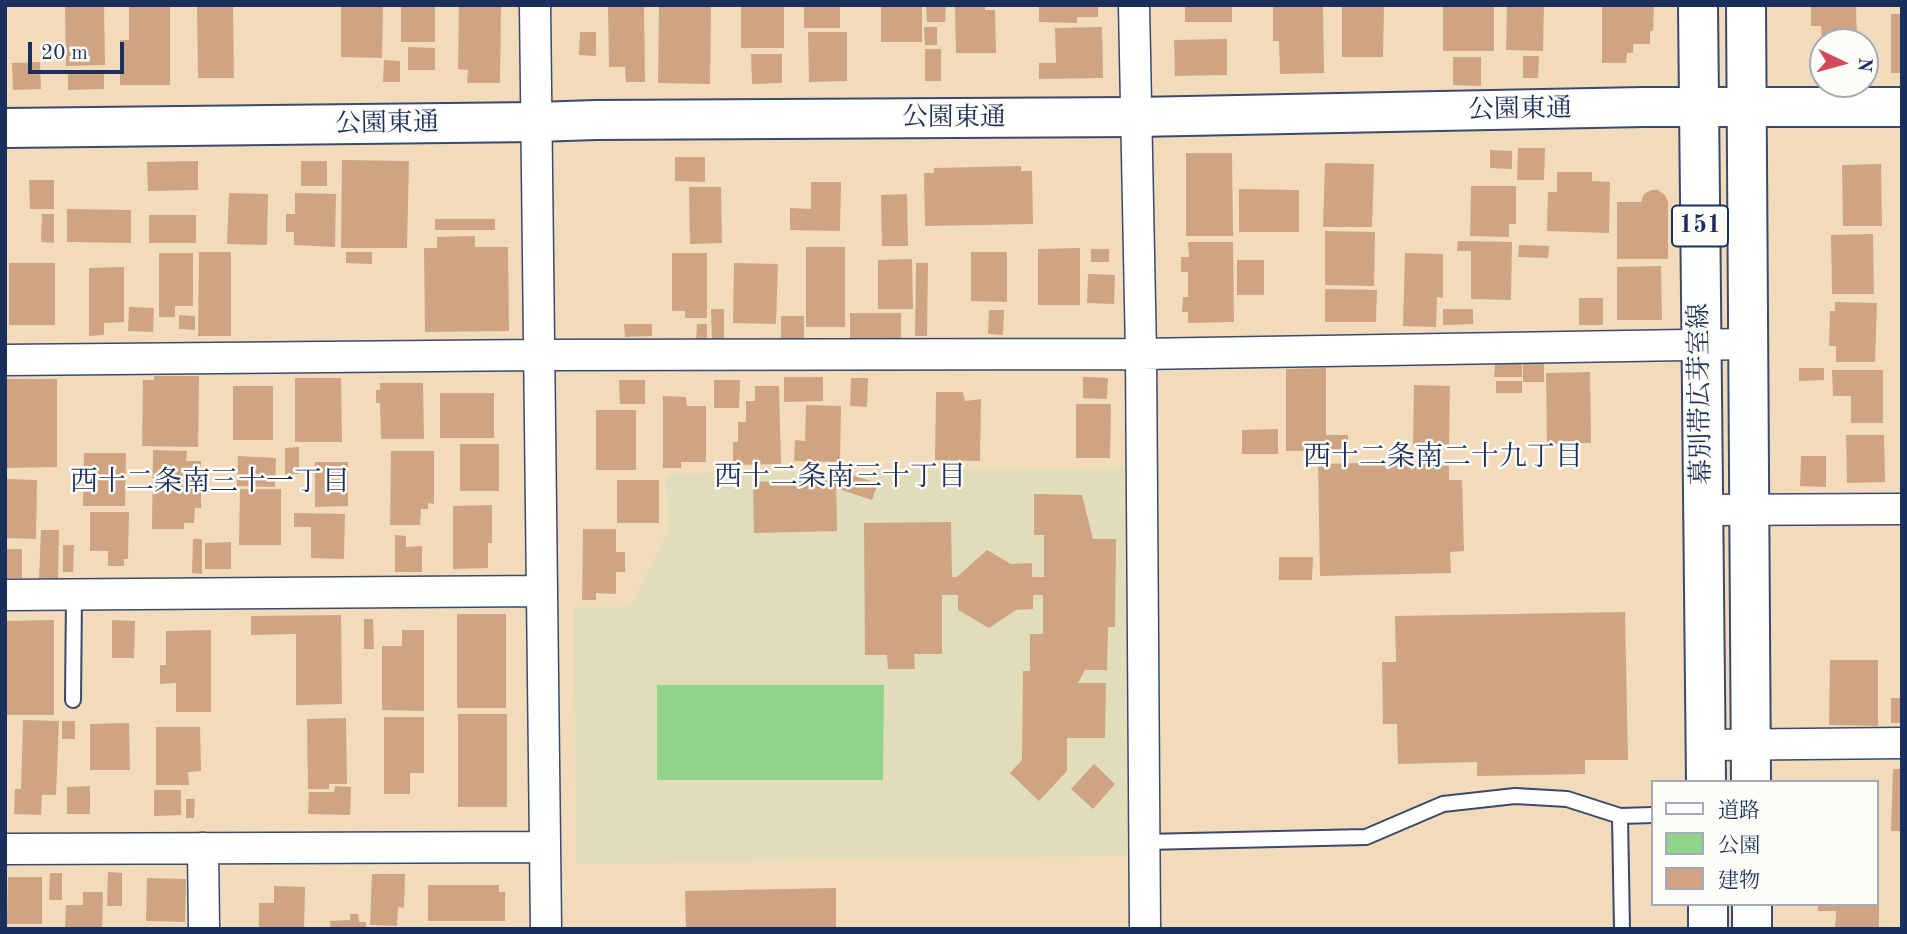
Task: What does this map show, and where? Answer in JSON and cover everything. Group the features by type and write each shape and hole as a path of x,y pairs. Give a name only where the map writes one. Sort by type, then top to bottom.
{"street":[{"path":"535,5 546,929"},
{"path":"1134,5 1142,354 1145,929"},
{"name":"幕別帯広芽室線","path":"1698,5 1706,763"},
{"name":"幕別帯広芽室線","path":"1746,5 1751,763"},
{"name":"公園東通","path":"5,128 1902,107"},
{"path":"5,360 539,355 1142,354 1747,344"},
{"path":"1703,510 1902,509"},
{"path":"5,596 542,591"},
{"path":"1706,763 1751,763 1902,743"},
{"path":"5,849 545,847"},
{"path":"203,848 204,929"},
{"path":"1708,906 1708,929"},
{"path":"1752,906 1752,929"}],"lane":[{"path":"73,700 74,595"},
{"path":"1145,842 1366,836 1443,804 1515,796 1567,799 1620,816 1652,815"},
{"path":"1620,816 1622,929"}],"shaded area":[{"path":"1124,467 1127,856 576,864 574,607 630,607 668,531 666,474"}],"green space":[{"path":"657,685 884,685 883,780 657,780"}],"building":[{"path":"65,5 104,5 105,65 66,66"},
{"path":"129,5 170,5 170,85 120,85 120,40 129,40"},
{"path":"197,5 233,5 234,78 198,78"},
{"path":"341,5 383,5 382,58 341,57"},
{"path":"401,5 435,5 435,42 401,42"},
{"path":"459,5 501,5 500,83 467,83 468,70 458,69"},
{"path":"659,5 711,5 710,84 658,83"},
{"path":"741,5 784,5 784,48 741,48"},
{"path":"804,5 840,5 840,28 804,28"},
{"path":"881,5 922,5 922,42 881,42"},
{"path":"926,5 946,5 945,22 927,22"},
{"path":"955,5 985,5 985,10 995,10 996,53 956,53"},
{"path":"1039,5 1098,5 1098,17 1077,17 1077,23 1039,22"},
{"path":"1185,5 1232,5 1232,22 1185,22"},
{"path":"1273,5 1323,5 1324,73 1280,74 1279,41 1273,41"},
{"path":"1342,5 1384,5 1383,57 1342,57"},
{"path":"1443,5 1494,5 1494,51 1443,51"},
{"path":"1507,5 1544,5 1543,51 1506,50"},
{"path":"1602,5 1654,5 1650,44 1633,44 1633,53 1627,53 1626,63 1602,63"},
{"path":"1811,5 1856,5 1857,28 1811,26"},
{"path":"608,6 644,6 645,82 626,82 625,67 609,67"},
{"path":"1891,14 1902,14 1902,73 1891,73"},
{"path":"924,27 937,27 937,45 925,45"},
{"path":"1102,27 1103,78 1039,79 1039,63 1056,63 1055,28"},
{"path":"580,32 596,32 596,56 579,55"},
{"path":"808,32 847,32 847,81 809,82"},
{"path":"1227,39 1227,75 1175,76 1174,40"},
{"path":"408,47 435,48 435,70 408,70"},
{"path":"925,49 941,49 941,81 925,81"},
{"path":"751,54 782,54 782,83 752,84"},
{"path":"1523,56 1539,56 1538,78 1523,78"},
{"path":"1453,57 1481,57 1481,86 1453,85"},
{"path":"384,60 400,61 400,82 383,82"},
{"path":"40,62 41,89 13,90 12,63"},
{"path":"68,70 104,70 104,89 68,90"},
{"path":"1518,148 1545,148 1544,180 1517,180"},
{"path":"1490,150 1512,151 1512,169 1490,168"},
{"path":"1186,153 1232,153 1233,236 1186,236"},
{"path":"675,157 705,157 705,182 675,181"},
{"path":"342,160 409,161 407,248 341,248"},
{"path":"198,161 198,190 148,191 147,162"},
{"path":"301,161 327,161 327,186 301,186"},
{"path":"1325,163 1374,164 1372,227 1323,227"},
{"path":"1881,164 1882,226 1843,226 1842,165"},
{"path":"1021,166 1021,171 1032,171 1033,224 925,226 924,173 934,173 934,168"},
{"path":"1557,172 1592,172 1592,181 1610,182 1609,233 1547,231 1548,192 1557,192"},
{"path":"29,180 54,180 54,209 30,209"},
{"path":"811,182 841,182 840,231 790,230 790,208 811,209"},
{"path":"1471,186 1516,186 1516,224 1509,224 1509,237 1470,236"},
{"path":"689,187 721,187 722,243 690,244"},
{"path":"1239,189 1299,190 1299,232 1239,232"},
{"path":"1658,190 1665,195 1668,202 1668,259 1617,259 1617,202 1641,202 1644,194"},
{"path":"229,193 268,194 267,245 227,244"},
{"path":"295,193 336,194 335,247 294,245 294,232 286,232 286,214 295,214"},
{"path":"907,194 908,246 882,246 881,195"},
{"path":"67,209 131,210 131,243 67,242"},
{"path":"42,214 54,214 54,243 41,242"},
{"path":"149,215 196,215 196,243 149,243"},
{"path":"435,219 495,219 495,230 435,230"},
{"path":"1325,231 1375,232 1374,286 1325,285"},
{"path":"1873,234 1874,294 1832,294 1831,235"},
{"path":"475,236 475,247 508,247 509,331 425,332 424,248 437,248 437,237"},
{"path":"1458,241 1512,242 1511,300 1471,299 1471,251 1457,251"},
{"path":"1188,242 1233,242 1234,322 1188,323 1188,312 1182,312 1183,297 1188,297 1188,272 1181,272 1181,257 1189,257"},
{"path":"1519,245 1549,246 1548,258 1518,257"},
{"path":"806,247 845,247 845,327 806,327"},
{"path":"1080,248 1080,305 1038,305 1038,249"},
{"path":"1091,249 1109,249 1109,262 1091,262"},
{"path":"199,252 231,252 231,336 198,336"},
{"path":"346,252 372,252 372,264 346,263"},
{"path":"971,252 1007,252 1007,302 971,301"},
{"path":"159,253 193,253 193,306 175,306 175,317 159,317"},
{"path":"672,253 707,253 707,318 685,318 685,311 672,311"},
{"path":"1405,253 1443,254 1443,298 1437,297 1436,327 1403,326"},
{"path":"912,259 913,309 878,309 878,260"},
{"path":"1237,260 1264,260 1264,295 1237,295"},
{"path":"9,263 55,263 55,325 9,325"},
{"path":"734,263 778,264 776,324 733,323"},
{"path":"916,263 928,263 927,336 915,336"},
{"path":"1661,266 1662,320 1617,320 1617,267"},
{"path":"124,267 124,322 104,323 104,335 89,336 89,268"},
{"path":"1088,274 1115,275 1114,304 1087,303"},
{"path":"1325,289 1377,290 1376,322 1325,322"},
{"path":"1579,298 1603,298 1603,325 1579,325"},
{"path":"1835,302 1877,303 1875,362 1836,362 1836,346 1829,346 1830,311 1835,311"},
{"path":"129,307 154,308 153,332 128,331"},
{"path":"711,309 724,309 724,342 712,342"},
{"path":"1443,309 1473,309 1473,324 1443,325"},
{"path":"989,310 1004,310 1003,335 988,334"},
{"path":"850,313 901,313 901,338 850,338"},
{"path":"179,315 195,316 195,330 179,329"},
{"path":"781,316 804,316 804,340 781,339"},
{"path":"624,324 652,324 652,336 625,337"},
{"path":"697,324 707,324 707,341 696,341"},
{"path":"1523,357 1544,357 1544,382 1523,382"},
{"path":"1495,364 1522,364 1522,377 1494,377"},
{"path":"1326,368 1326,435 1348,435 1348,451 1286,451 1286,369"},
{"path":"1799,368 1824,368 1824,380 1799,381"},
{"path":"1832,370 1883,370 1883,423 1851,423 1851,396 1833,396"},
{"path":"1590,372 1591,443 1547,444 1546,373"},
{"path":"154,376 199,376 198,447 142,446 143,380 154,380"},
{"path":"784,377 823,377 823,401 784,402"},
{"path":"1083,377 1108,378 1107,399 1083,398"},
{"path":"295,378 341,378 342,442 295,442"},
{"path":"851,378 868,378 867,407 850,406"},
{"path":"5,379 57,379 57,467 5,468"},
{"path":"619,380 645,380 645,404 620,404"},
{"path":"714,380 740,380 739,408 714,408"},
{"path":"1496,381 1522,381 1522,393 1496,393"},
{"path":"380,383 423,383 424,439 381,439 380,403 376,403 376,390 380,390"},
{"path":"1414,385 1450,386 1449,445 1413,444"},
{"path":"233,386 273,386 273,440 233,440"},
{"path":"755,386 779,386 781,464 733,465 733,442 738,442 738,422 746,422 746,401 755,401"},
{"path":"936,392 963,392 965,401 981,399 980,461 935,460"},
{"path":"440,393 494,393 494,438 440,438"},
{"path":"663,396 686,397 687,406 706,406 706,462 681,462 681,468 663,468"},
{"path":"1076,404 1111,404 1110,458 1076,458"},
{"path":"806,405 841,406 840,462 794,461 795,440 805,441"},
{"path":"596,410 636,410 636,470 596,470"},
{"path":"1278,429 1278,454 1242,454 1242,430"},
{"path":"1846,435 1884,435 1885,482 1847,483"},
{"path":"460,444 499,444 499,491 460,491"},
{"path":"299,447 299,474 285,474 285,448"},
{"path":"153,450 187,451 186,461 201,461 201,508 195,508 194,523 184,523 184,529 152,529"},
{"path":"391,451 434,451 434,504 428,503 428,509 421,509 420,525 390,525"},
{"path":"84,453 126,453 125,506 83,506"},
{"path":"238,456 276,458 275,487 237,486"},
{"path":"1801,456 1826,456 1826,487 1800,486"},
{"path":"1449,461 1449,480 1462,480 1464,551 1450,552 1451,573 1320,576 1318,464"},
{"path":"315,462 348,462 348,506 315,507"},
{"path":"844,473 878,483 872,500 839,489"},
{"path":"5,479 37,480 36,539 5,538"},
{"path":"617,480 659,480 659,523 617,523"},
{"path":"836,480 837,531 754,533 753,482"},
{"path":"240,489 281,489 281,545 239,545"},
{"path":"1034,494 1082,495 1093,539 1116,539 1115,627 1108,627 1107,670 1085,670 1078,683 1106,683 1105,738 1067,738 1067,771 1039,801 1010,773 1022,760 1023,671 1030,671 1030,634 1043,634 1043,595 1033,595 1033,609 1016,610 989,628 958,610 958,595 942,595 942,654 914,654 915,669 888,669 887,655 865,655 864,523 951,522 952,577 957,577 987,550 1011,564 1032,563 1032,577 1044,577 1044,535 1034,535"},
{"path":"492,505 492,543 488,543 488,568 453,569 453,506"},
{"path":"90,512 129,512 128,559 124,559 124,566 108,566 108,551 90,551"},
{"path":"294,513 345,514 344,559 311,558 311,527 294,527"},
{"path":"583,529 616,529 616,552 625,552 625,572 616,572 616,594 596,593 596,600 582,600"},
{"path":"41,530 59,530 58,579 39,578"},
{"path":"395,535 406,536 406,547 422,546 422,572 395,572"},
{"path":"193,539 202,539 202,574 192,573"},
{"path":"231,542 231,569 205,569 205,543"},
{"path":"63,545 74,545 73,572 63,572"},
{"path":"5,549 22,549 22,578 5,578"},
{"path":"1279,557 1313,557 1312,580 1279,580"},
{"path":"1625,612 1628,760 1585,760 1585,774 1477,776 1477,762 1398,764 1397,724 1383,724 1382,662 1396,662 1395,616"},
{"path":"457,614 506,614 506,708 457,708"},
{"path":"341,615 342,704 296,705 296,634 251,635 251,616"},
{"path":"364,619 373,619 374,649 364,649"},
{"path":"54,620 54,715 5,715 5,621"},
{"path":"112,620 135,621 134,658 112,658"},
{"path":"211,630 211,712 176,712 176,683 160,684 160,665 166,665 166,631"},
{"path":"402,630 424,630 424,711 382,710 382,646 402,646"},
{"path":"1830,660 1878,660 1878,726 1829,725"},
{"path":"1891,698 1902,698 1902,723 1891,723"},
{"path":"458,714 507,714 507,807 458,807"},
{"path":"384,717 424,717 424,773 410,773 410,794 384,794"},
{"path":"346,718 347,784 329,784 329,789 308,789 307,719"},
{"path":"23,720 59,721 56,795 42,795 41,815 14,814 15,789 21,789"},
{"path":"62,721 75,721 75,739 62,739"},
{"path":"129,723 130,770 90,770 90,724"},
{"path":"156,727 200,727 201,771 188,772 189,785 156,785"},
{"path":"1094,764 1115,784 1093,809 1071,789"},
{"path":"1893,769 1902,769 1902,831 1891,831"},
{"path":"90,786 90,814 67,814 67,787"},
{"path":"335,786 351,787 350,815 308,814 309,792 334,792"},
{"path":"154,790 181,790 181,815 154,816"},
{"path":"186,799 195,799 194,818 186,818"},
{"path":"108,872 122,873 122,906 107,906"},
{"path":"50,873 62,873 62,900 49,900"},
{"path":"372,874 405,874 404,908 398,907 397,926 370,925"},
{"path":"8,877 42,877 42,924 7,924"},
{"path":"147,878 186,879 185,922 146,921"},
{"path":"428,885 499,885 499,892 505,892 505,921 428,921"},
{"path":"274,886 305,887 304,929 259,929 259,903 274,903"},
{"path":"836,888 836,929 686,929 685,891"},
{"path":"83,892 103,892 102,929 65,929 66,905 83,905"},
{"path":"1818,906 1879,906 1879,929 1835,929 1836,911 1818,911"},
{"path":"350,914 358,914 359,922 366,922 366,929 331,929 330,921 350,920"}],"district":[{"name":"西十二条南二十九丁目","path":"1443,458"},
{"name":"西十二条南三十丁目","path":"840,478"},
{"name":"西十二条南三十一丁目","path":"210,483"}]}
